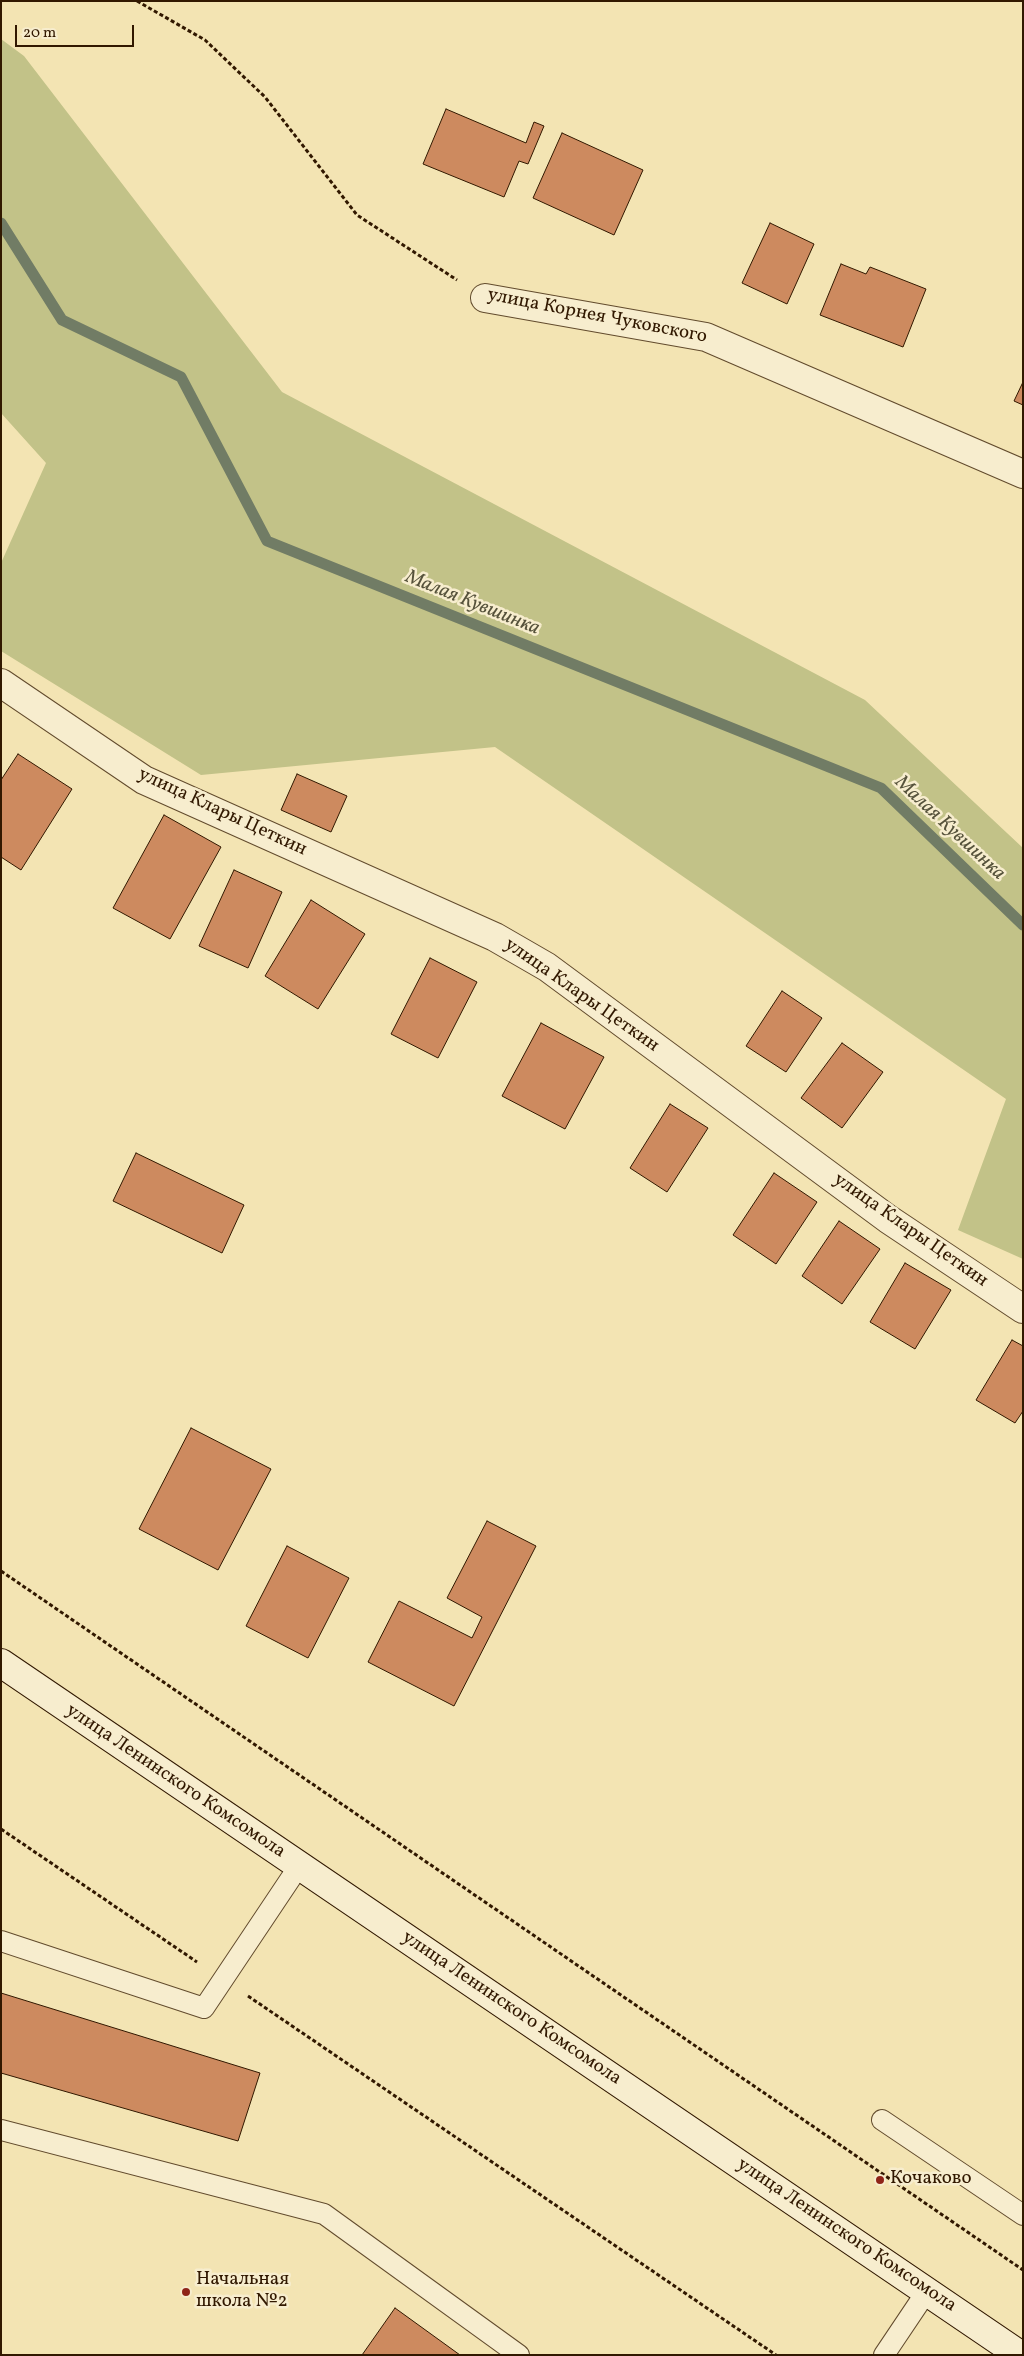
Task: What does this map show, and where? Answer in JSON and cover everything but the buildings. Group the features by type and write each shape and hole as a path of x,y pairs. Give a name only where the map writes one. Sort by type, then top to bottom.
{"street":[{"name":"улица Корнея Чуковского","path":"485,298 706,337 1023,474"},
{"name":"улица Клары Цеткин","path":"1,683 144,780 495,937 547,967 888,1219 1023,1309"},
{"name":"улица Ленинского Комсомола","path":"1,1663 1020,2355"}],"lane":[{"path":"1,1941 204,2008 299,1866"},
{"path":"882,2120 1023,2215"},
{"path":"1,2130 324,2214 519,2355"},
{"path":"884,2355 927,2291"}],"path":[{"name":"улица Корнея Чуковского","path":"137,1 205,40 265,97 357,215 485,298"},
{"path":"1,1571 1023,2270"},
{"path":"1,1829 776,2355"}],"green space":[{"path":"1,39 24,56 282,392 865,700 1023,848 1023,1259 958,1230 1006,1099 495,747 201,775 1,651 1,563 46,463 1,413"}],"waterway":[{"name":"Малая Кувшинка","path":"1,223 62,320 181,377 267,541 881,788 1023,925"}],"place":[{"name":"Кочаково","path":"880,2180"},
{"name":"Начальная школа №2","path":"186,2292"}]}
